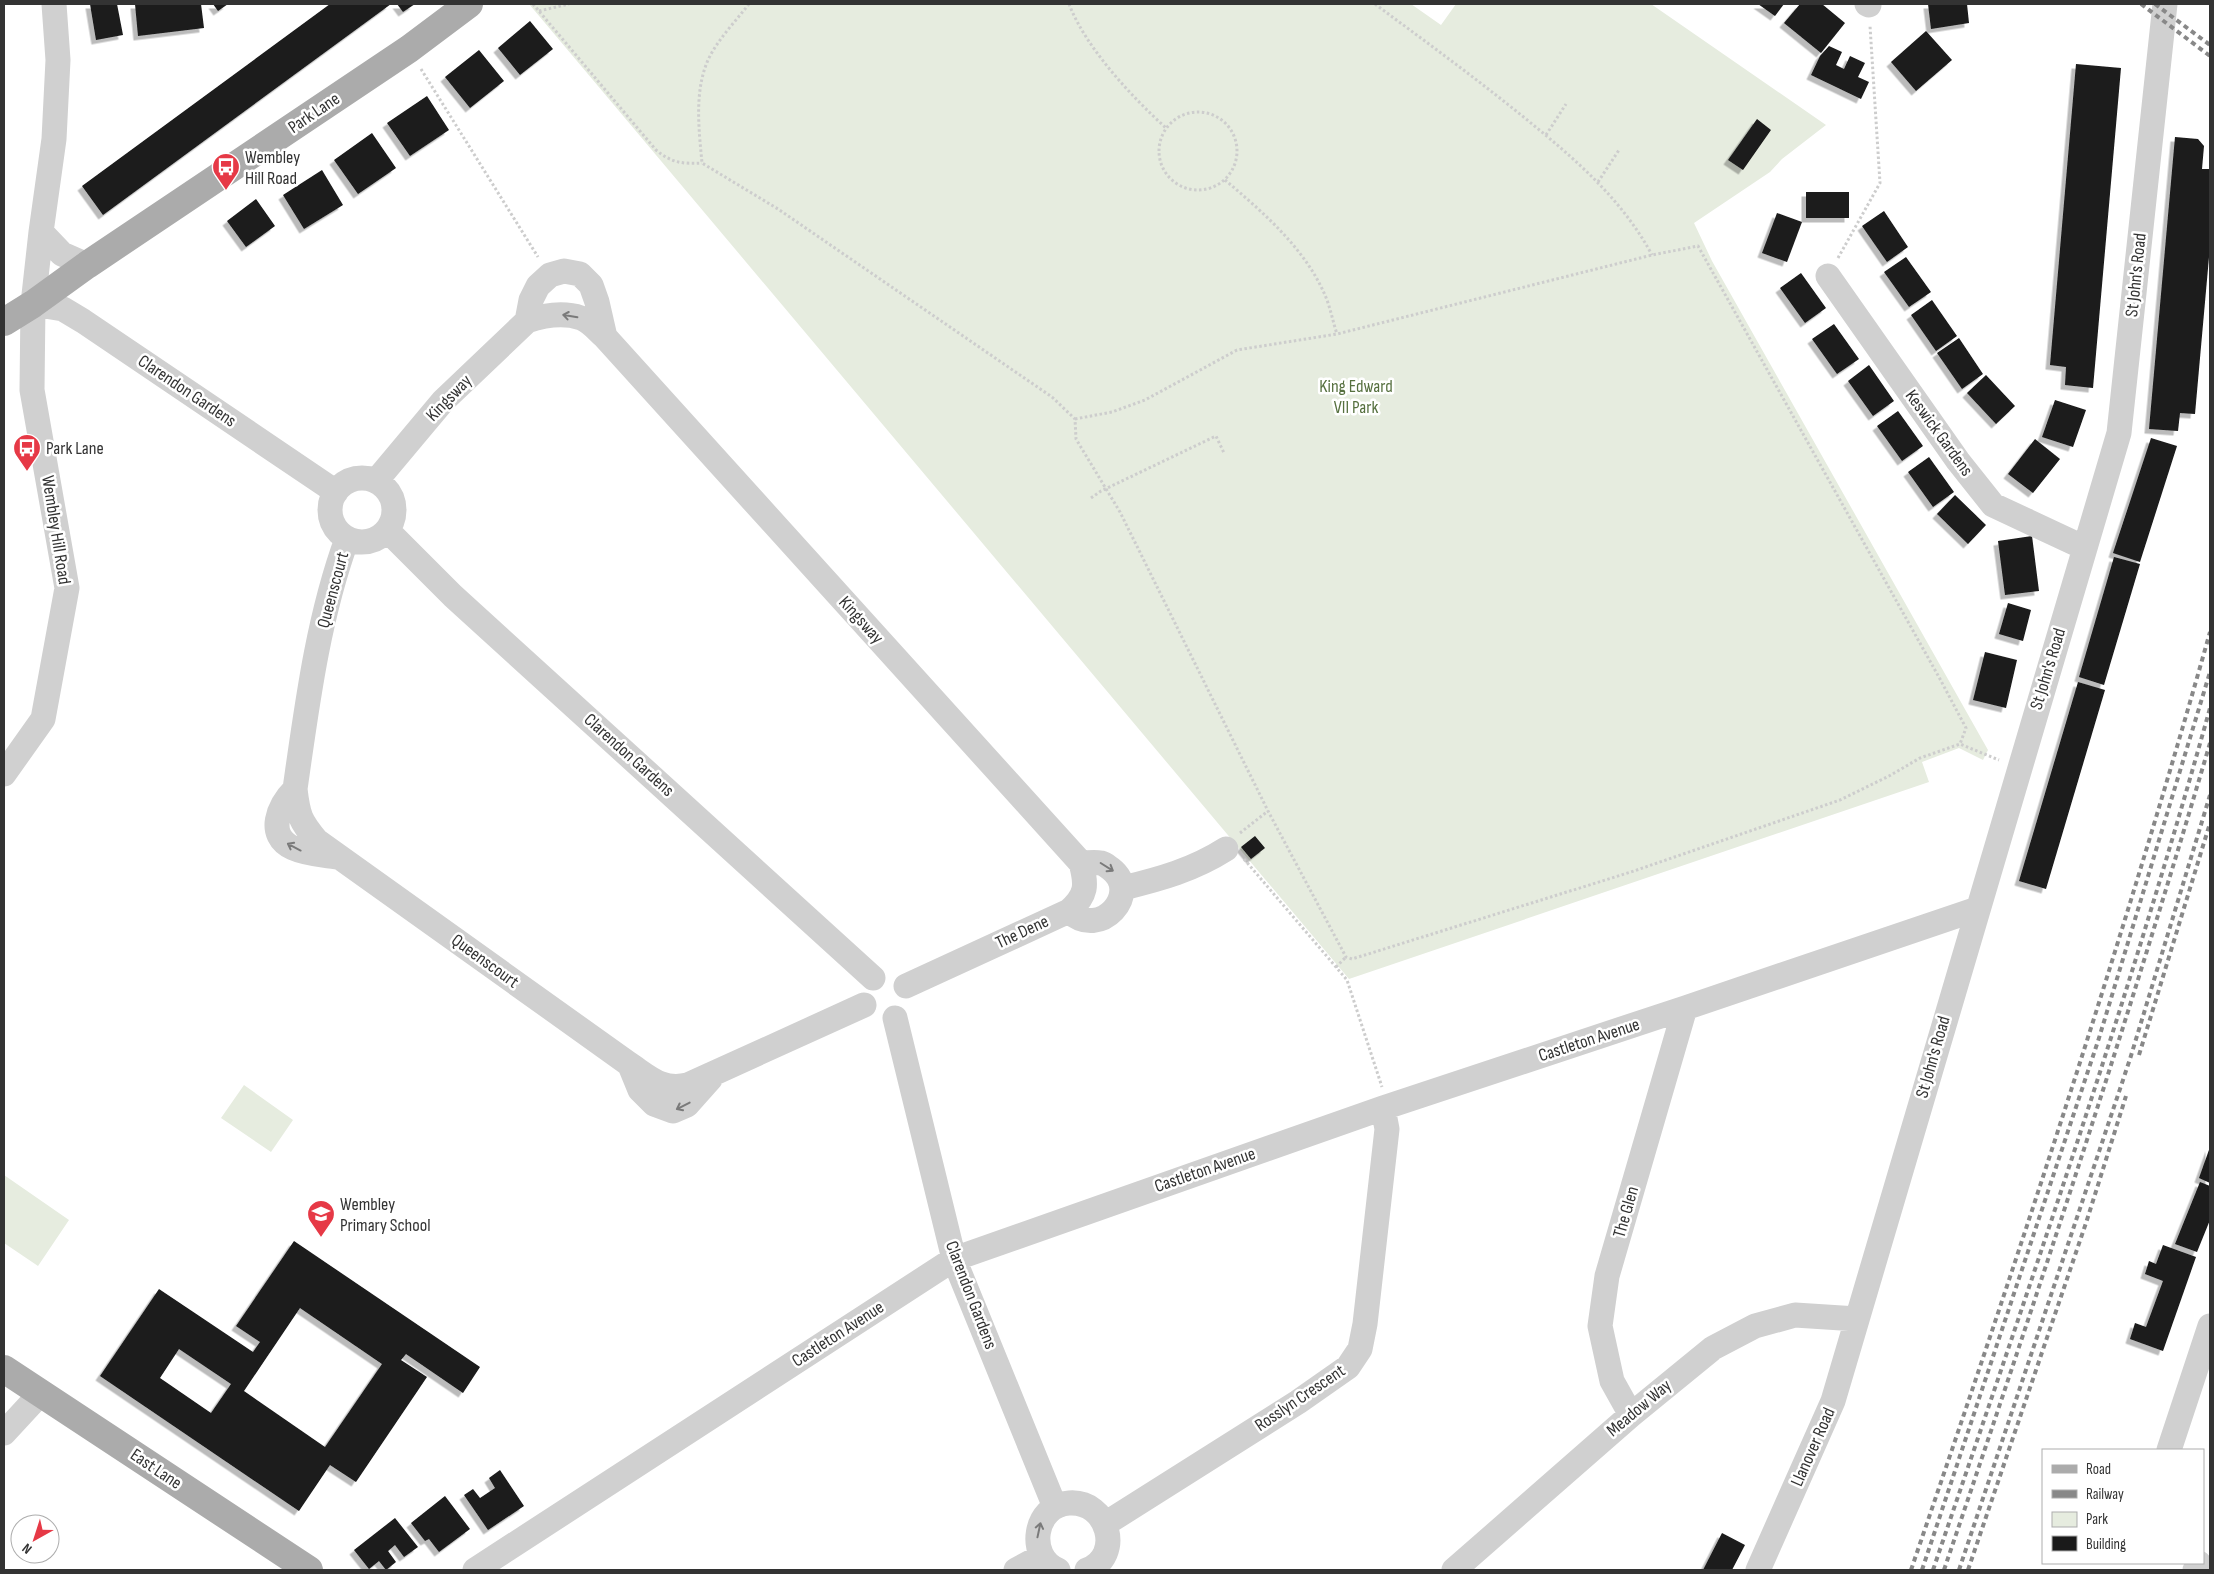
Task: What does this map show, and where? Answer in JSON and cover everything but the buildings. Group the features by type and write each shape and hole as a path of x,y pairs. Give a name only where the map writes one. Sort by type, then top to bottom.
{"main road":[{"name":"Park Lane","path":"4,322 409,50 469,4"},
{"name":"East Lane","path":"4,1369 308,1570"}],"street":[{"name":"Wembley Hill Road","path":"4,774 43,719 66,588 32,390 33,304 54,139 58,60 54,4"},
{"name":"St John's Road","path":"1857,1319 2018,768 2119,433 2166,4"},
{"path":"41,232 62,254 87,266"},
{"name":"Kingsway","path":"550,275 564,271 580,274 591,285 605,338"},
{"path":"528,321 531,300 538,286 550,275"},
{"name":"Keswick Gardens","path":"1828,276 1958,461 1993,505 2085,548"},
{"name":"Clarendon Gardens","path":"33,304 63,309 83,321 336,492"},
{"name":"Kingsway","path":"376,481 443,401 528,321 543,316 559,314 583,318 605,338 1081,863"},
{"path":"365,478 376,481 385,488 393,503 392,520 387,530 379,538 368,542 357,542 348,539 338,531 333,523 330,512 331,502 336,492 344,484 354,479 365,478"},
{"name":"Clarendon Gardens","path":"387,530 453,596 873,978"},
{"name":"Queenscourt","path":"348,539 338,563 311,678 295,789 284,801 277,818 279,835 291,848 341,858 628,1064 664,1087 675,1088 688,1085 864,1005"},
{"path":"1069,911 1080,902 1086,882 1081,863 1103,863 1117,874 1123,888 1184,872 1205,862 1228,845"},
{"name":"The Dene","path":"906,986 1069,911 1077,918 1091,921 1105,918 1118,906 1123,888"},
{"name":"Castleton Avenue","path":"484,1564 954,1259 1386,1107 1977,909"},
{"path":"883,974 891,974 906,986 909,994 908,1002 905,1009 895,1018 879,1019 872,1015 864,1005 864,990 873,978 883,974"},
{"name":"The Glen","path":"1630,1415 1612,1381 1600,1326 1607,1276 1686,1008"},
{"name":"Clarendon Gardens","path":"895,1018 954,1259 1055,1507"},
{"name":"Rosslyn Crescent","path":"1106,1524 1298,1402 1348,1367 1360,1348 1365,1324 1387,1129 1386,1107"},
{"name":"Meadow Way","path":"1454,1570 1630,1415 1713,1348 1755,1326 1795,1315 1857,1319"},
{"name":"Llanover Road","path":"1758,1570 1833,1401 1857,1319"},
{"path":"2169,1449 2210,1326"},
{"path":"4,1433 41,1393"},
{"path":"1016,1570 1050,1563 1038,1544 1038,1532 1042,1520 1055,1507 1067,1503 1080,1503 1091,1508 1100,1516 1106,1524 1108,1536 1107,1548 1102,1560 1090,1570"}],"path":[{"path":"533,4 656,150 668,160 686,164 702,163 778,209 1052,397 1075,420 1076,439 1120,512 1268,810 1346,957 1352,959 1631,872 1831,803 1889,776 1920,758 1960,744 2018,768"},
{"path":"539,11 569,4"},
{"path":"702,163 699,124 703,73 716,46 749,4"},
{"path":"1069,4 1084,32 1106,63 1131,94 1166,128"},
{"path":"1376,4 1504,101 1546,135 1598,182 1625,212 1639,231 1652,255"},
{"path":"1828,276 1880,183 1868,5"},
{"path":"409,50 550,275"},
{"path":"1546,135 1566,104"},
{"path":"1208,113 1220,118 1229,126 1235,136 1238,148 1235,166 1225,180 1208,189 1189,190 1177,185 1167,176 1161,165 1158,152 1160,140 1166,128 1174,119 1185,114 1208,113"},
{"path":"1598,182 1618,150"},
{"path":"1225,180 1276,226 1298,251 1314,275 1326,300 1337,334"},
{"path":"1075,420 1112,412 1145,400 1238,350 1337,334 1652,255 1698,246 1966,728 1960,744"},
{"path":"1090,498 1106,488 1216,436 1224,453"},
{"path":"1268,810 1228,845 1347,980 1386,1107"},
{"path":"1336,967 1346,957"}],"green space":[{"name":"King Edward VII Park","path":"529,4 1411,4 1441,25 1456,4 1651,4 1826,125 1782,159 1770,172 1694,223 1712,261 1988,750 1983,760 1959,748 1922,762 1929,782 1349,979"},
{"path":"244,1085 293,1120 271,1152 221,1118"},
{"path":"4,1175 69,1220 38,1266 4,1243"}],"railway":[{"path":"2141,4 2210,56"},
{"path":"2155,4 2210,45"},
{"path":"1911,1570 2067,1103 2141,868 2210,632"},
{"path":"1922,1570 2099,1038 2210,672"},
{"path":"1933,1570 2078,1141 2179,817 2210,708"},
{"path":"1944,1570 2081,1158 2147,951 2210,743"},
{"path":"1959,1570 2130,1059 2210,795"},
{"path":"2139,1055 2210,823"},
{"path":"1968,1570 2086,1223 2126,1096"}],"place":[{"name":"Wembley Hill Road","path":"226,191"},
{"name":"Park Lane","path":"27,472"},
{"name":"Wembley Primary School","path":"321,1238"}]}
